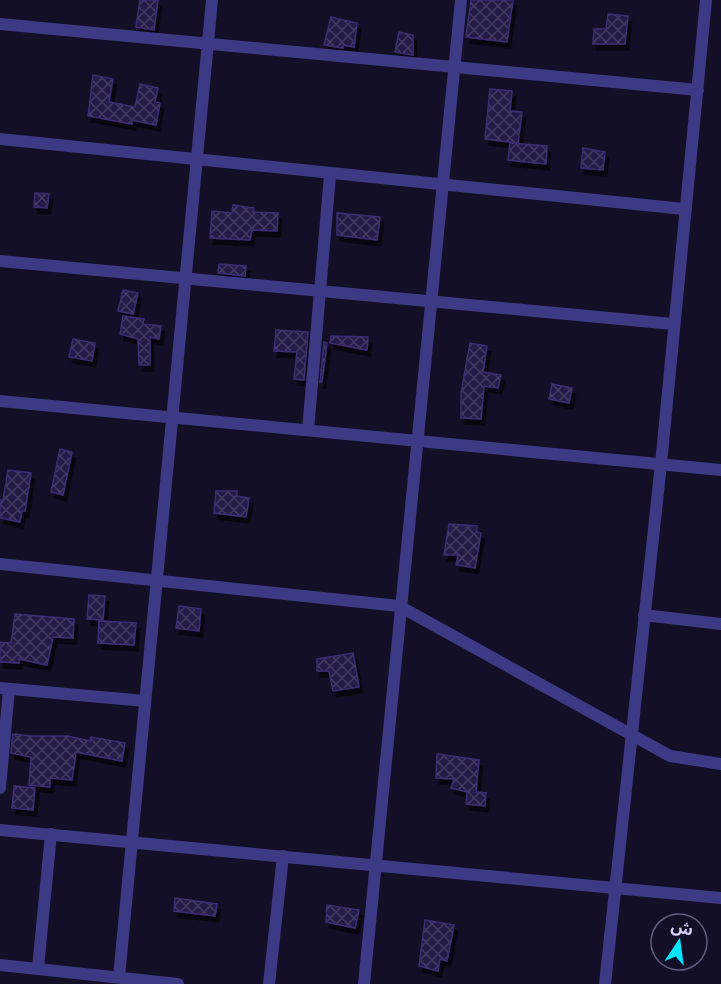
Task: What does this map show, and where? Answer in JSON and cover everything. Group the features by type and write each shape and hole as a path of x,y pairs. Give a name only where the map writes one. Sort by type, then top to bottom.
{"street":[{"path":"119,977 199,160 212,0"},
{"path":"364,984 399,606 461,0"},
{"path":"605,984 661,464 706,0"},
{"path":"0,24 698,90"},
{"path":"0,139 330,175 684,209"},
{"path":"308,430 330,175"},
{"path":"0,261 673,324"},
{"path":"0,401 721,470"},
{"path":"0,564 399,606 670,756 721,764"},
{"path":"644,615 721,624"},
{"path":"0,788 4,689 145,701"},
{"path":"0,830 721,898"},
{"path":"38,968 51,834"},
{"path":"269,984 282,856"},
{"path":"0,965 178,984"}],"building":[{"path":"140,0 158,0 154,30 136,27"},
{"path":"471,0 513,0 507,42 466,37"},
{"path":"608,14 628,16 625,44 593,44 594,29 606,29"},
{"path":"331,17 357,23 354,47 324,45"},
{"path":"399,32 413,35 413,55 395,52"},
{"path":"93,75 113,79 109,102 135,107 140,84 158,88 155,102 160,103 156,125 132,120 132,124 88,116"},
{"path":"490,89 512,91 510,111 522,112 518,143 485,139"},
{"path":"510,143 547,146 546,164 508,160"},
{"path":"583,148 605,152 603,170 581,168"},
{"path":"35,193 49,194 47,208 34,207"},
{"path":"233,205 254,208 253,212 278,213 277,231 252,230 250,240 210,238 212,211 232,213"},
{"path":"337,213 380,217 377,240 337,235"},
{"path":"219,264 246,266 245,276 218,273"},
{"path":"123,290 138,293 133,314 118,311"},
{"path":"123,316 144,319 143,324 161,326 159,339 150,337 150,365 139,365 138,339 120,334"},
{"path":"276,330 308,332 304,380 294,379 297,352 274,351"},
{"path":"331,336 368,337 367,350 330,343"},
{"path":"73,339 95,343 92,361 69,357"},
{"path":"324,342 327,343 322,382 320,382"},
{"path":"470,343 487,346 483,372 501,375 498,388 484,386 481,419 461,418 461,393"},
{"path":"552,384 572,388 569,403 549,399"},
{"path":"60,449 72,452 63,495 51,492"},
{"path":"8,470 31,473 25,511 22,511 20,522 0,518 0,500 3,500"},
{"path":"216,491 237,491 237,496 249,498 246,517 214,513"},
{"path":"449,524 477,526 477,532 481,533 475,568 456,565 458,555 444,555"},
{"path":"89,595 105,596 103,620 87,619"},
{"path":"179,606 201,609 199,631 176,628"},
{"path":"15,614 74,619 73,638 53,637 47,665 19,659 19,663 0,662 0,642 11,643"},
{"path":"99,621 136,623 134,645 98,643"},
{"path":"353,653 359,687 333,691 329,671 317,671 317,659"},
{"path":"13,734 68,736 90,741 91,737 125,743 122,761 76,752 72,780 50,778 50,787 29,785 31,757 11,753"},
{"path":"437,754 479,760 476,792 486,793 485,806 466,804 467,792 451,788 454,779 436,778"},
{"path":"14,786 35,788 33,810 12,808"},
{"path":"175,898 217,904 215,916 174,911"},
{"path":"327,905 359,910 355,928 326,922"},
{"path":"425,920 454,925 447,961 440,959 438,971 419,966"}]}
